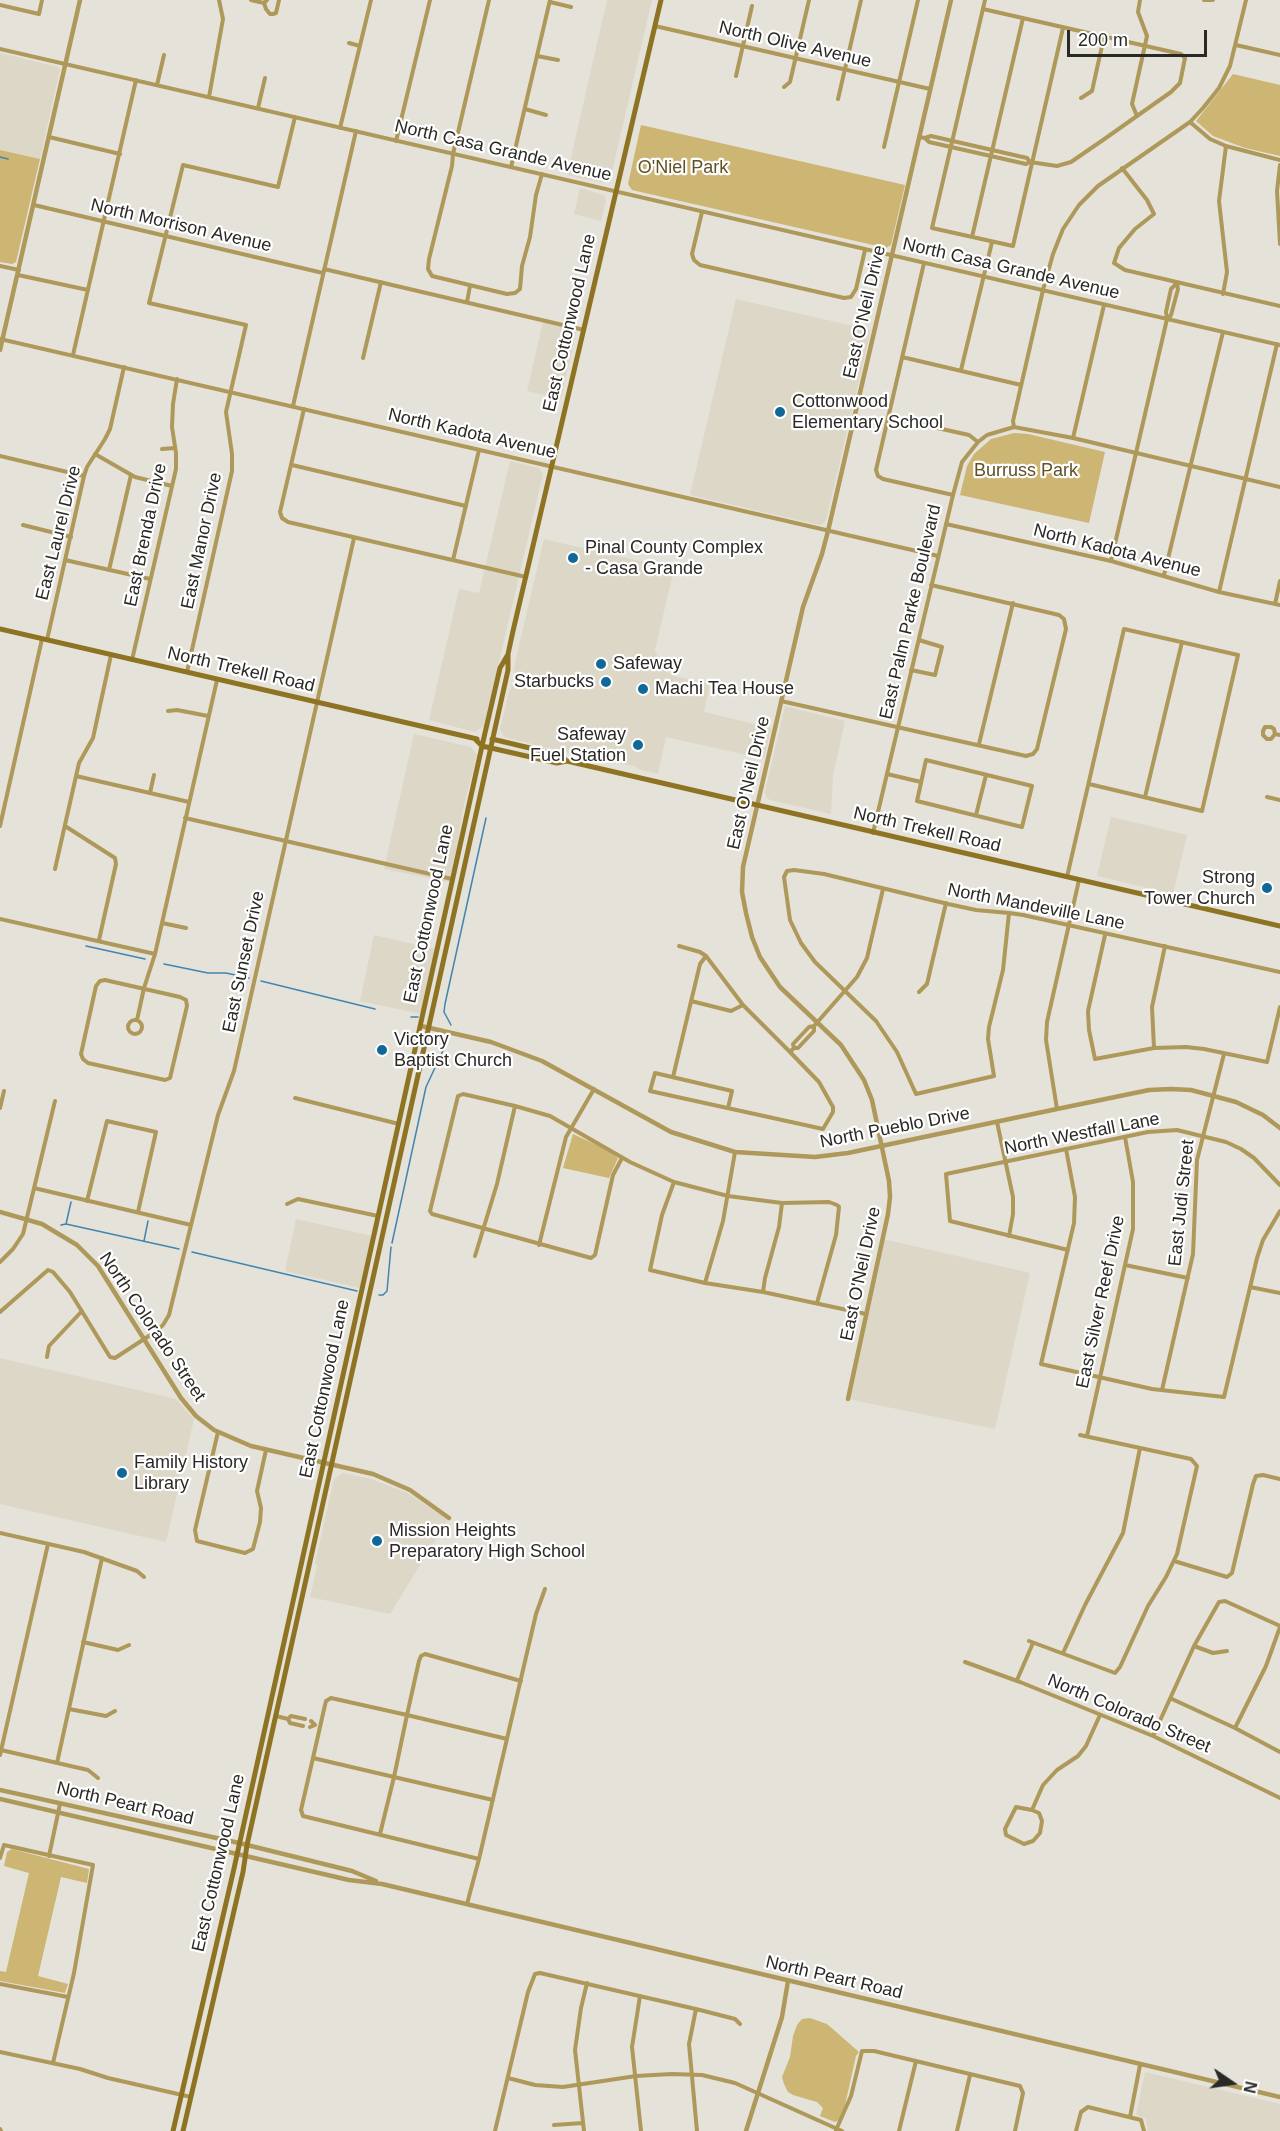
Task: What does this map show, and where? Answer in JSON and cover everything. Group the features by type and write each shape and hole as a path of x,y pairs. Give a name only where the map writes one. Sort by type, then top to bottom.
{"main road":[{"name":"East Cottonwood Lane","path":"173,2131 324,1463 483,737 501,668 508,654 661,0"},
{"name":"North Trekell Road","path":"0,629 475,740 482,746 557,763 567,761"},
{"name":"East Cottonwood Lane","path":"183,2131 470,845 508,670 508,654"},
{"name":"North Trekell Road","path":"483,737 559,755 567,761 1280,926"},
{"path":"475,740 483,737"},
{"path":"460,843 470,845"}],"street":[{"path":"0,5 39,14 42,0"},
{"path":"0,350 80,0"},
{"path":"251,0 266,1 268,12 273,14 276,13 279,0"},
{"path":"340,128 370,0"},
{"path":"396,141 430,0"},
{"path":"489,0 429,259 428,269 432,276 507,294 515,293 520,288 522,266 542,174"},
{"path":"784,87 790,82 809,0"},
{"path":"838,99 861,0"},
{"path":"884,147 918,0"},
{"name":"East O'Neil Drive","path":"848,1399 890,1197 882,1146 872,1100 864,1080 841,1046 780,987 760,957 752,938 742,892 743,867 803,607 828,531 951,0"},
{"path":"985,0 932,228 1013,246 1063,28"},
{"path":"1137,116 1132,104 1146,36 1138,12 1140,0"},
{"path":"1204,0 1211,2 1213,0"},
{"path":"1014,427 1013,421 1043,290 1053,254 1068,221 1078,205 1098,186 1190,122 1218,88 1230,66 1246,0"},
{"path":"209,97 214,74 215,53 223,19 221,1"},
{"path":"511,167 550,1 571,7"},
{"path":"736,76 752,6"},
{"path":"919,136 936,144 1026,164 1032,162 1057,166 1071,162 1171,92 1180,83 1185,58 1181,54 982,9"},
{"path":"972,237 1023,18"},
{"name":"North Olive Avenue","path":"655,26 930,89"},
{"path":"1081,98 1092,91 1104,37"},
{"path":"349,43 360,46"},
{"path":"1236,45 1280,54"},
{"name":"North Casa Grande Avenue","path":"0,50 1279,345"},
{"path":"157,85 164,55"},
{"path":"537,56 558,60"},
{"path":"258,108 265,78"},
{"path":"73,355 135,80"},
{"path":"525,109 546,115"},
{"name":"East Manor Drive","path":"187,673 232,471 226,412 246,325 149,303 183,165 278,187 295,117"},
{"path":"1190,122 1210,139 1226,146 1280,160"},
{"path":"293,406 356,131"},
{"path":"49,137 120,154"},
{"path":"936,144 938,137"},
{"path":"925,138 938,137 1027,158 1032,162"},
{"path":"1223,294 1227,272 1219,201 1226,146"},
{"path":"1280,165 1277,191 1280,244"},
{"path":"1122,168 1147,200 1154,214 1135,229 1119,248 1114,263 1125,270 1280,306"},
{"name":"North Morrison Avenue","path":"34,205 165,236 381,282 584,330"},
{"path":"702,212 692,254 694,260 700,265 844,298 851,297 856,289 865,250"},
{"path":"961,370 992,242"},
{"path":"924,263 876,470 878,476 884,479 953,495"},
{"path":"0,266 18,273 88,290"},
{"path":"363,358 381,282"},
{"path":"1111,561 1167,319 1171,315 1178,289 1177,283"},
{"path":"467,302 470,286"},
{"path":"1073,438 1104,305"},
{"path":"1164,575 1223,332"},
{"name":"North Kadota Avenue","path":"1,339 938,556"},
{"path":"1219,592 1279,345"},
{"path":"902,357 1021,385"},
{"name":"East Laurel Drive","path":"0,826 84,476 110,429 124,367"},
{"name":"East Brenda Drive","path":"132,660 176,469 172,427 177,380"},
{"path":"304,409 280,512 282,518 288,522 526,578"},
{"path":"888,417 969,435 978,442 987,435 1014,427 1073,438 1280,487"},
{"name":"East Palm Parke Boulevard","path":"873,833 953,495 962,462 978,442"},
{"path":"162,449 175,448"},
{"path":"453,560 479,450"},
{"path":"95,454 131,475 172,486"},
{"path":"0,456 84,476"},
{"path":"291,465 466,506"},
{"path":"109,570 131,475"},
{"name":"North Kadota Avenue","path":"946,524 1111,561 1219,592 1277,604"},
{"path":"23,525 71,537"},
{"name":"East Sunset Drive","path":"82,1311 110,1357 115,1358 160,1328 169,1316 218,1115 234,1071 354,538"},
{"path":"65,560 150,579"},
{"path":"1277,604 1280,581"},
{"path":"781,701 1026,756 1033,754 1066,629 1064,620 1059,615 932,585"},
{"path":"979,744 1012,603"},
{"path":"1067,877 1124,629 1238,655 1202,811 1089,784"},
{"path":"911,670 935,675 942,646 919,640"},
{"path":"1145,797 1182,642"},
{"path":"55,869 79,763 93,738 111,655"},
{"path":"137,1020 155,954 217,680"},
{"path":"168,711 177,710 208,716"},
{"path":"926,760 1032,786 1022,827 916,801 921,782 926,760"},
{"path":"887,774 921,782"},
{"path":"150,793 154,775"},
{"path":"976,815 986,775"},
{"path":"76,776 189,802"},
{"path":"1267,797 1280,800"},
{"path":"185,818 452,879"},
{"path":"65,826 115,858 116,864 99,941"},
{"name":"North Mandeville Lane","path":"847,990 815,962 801,943 790,920 784,887 784,877 787,871 824,874 976,910 1010,913 1280,972"},
{"path":"1057,1108 1046,1031 1079,880"},
{"path":"790,1052 794,1048 793,1044 809,1027 816,1024 857,977 867,958 883,889"},
{"path":"919,992 927,984 946,903"},
{"path":"847,990 876,1021 897,1052 916,1094 994,1076 988,1039 989,1027 1003,970 1010,913"},
{"path":"0,919 155,954"},
{"path":"162,923 186,928"},
{"path":"1105,935 1088,1011 1095,1059 1154,1048 1204,1048 1268,1062 1280,1007"},
{"path":"679,946 700,952 705,956 743,1005 819,1082 833,1107 823,1129 650,1091 655,1073 732,1090 728,1108"},
{"path":"1154,1048 1152,1007 1165,946"},
{"path":"674,1077 700,964 705,956"},
{"path":"100,981 144,988 180,997 186,1000 188,1006 172,1072 170,1078 165,1080 88,1063 81,1054 96,986 100,981"},
{"path":"691,1002 731,1011 743,1005"},
{"name":"North Pueblo Drive","path":"421,1026 514,1049 542,1061 671,1132 735,1152 815,1157 882,1146 1149,1090 1171,1089 1191,1090 1236,1102 1263,1115 1280,1128"},
{"name":"East Judi Street","path":"1162,1390 1193,1254 1196,1172 1202,1136 1224,1054"},
{"path":"539,1245 563,1145 594,1089"},
{"path":"0,1108 4,1091"},
{"path":"622,1158 613,1175 595,1255 591,1258 432,1214 430,1211 458,1096 463,1094 515,1106 550,1116 622,1158 674,1182 728,1196 782,1203 830,1202 839,1207 836,1234 817,1303"},
{"path":"295,1098 399,1124"},
{"path":"0,1260 13,1249 23,1234 55,1101"},
{"path":"475,1256 497,1184 515,1106"},
{"path":"87,1201 107,1121 156,1132 138,1212"},
{"path":"997,1122 1013,1197 1009,1236 1068,1250"},
{"name":"North Westfall Lane","path":"1009,1236 950,1221 946,1174 1148,1132 1177,1130 1226,1142 1240,1149 1254,1158 1280,1185"},
{"name":"East Silver Reef Drive","path":"1087,1436 1133,1229 1133,1182 1125,1137"},
{"path":"1066,1149 1075,1197 1074,1222 1041,1364 1162,1390 1224,1397 1263,1240 1280,1211"},
{"path":"705,1283 723,1221 735,1152"},
{"path":"674,1182 662,1215 650,1270 866,1314"},
{"path":"34,1188 191,1225"},
{"path":"287,1204 298,1199 378,1216"},
{"path":"763,1292 779,1227 782,1203"},
{"name":"North Colorado Street","path":"0,1212 55,1230 77,1245 98,1266 181,1398 196,1416 218,1432 232,1440 266,1450 373,1474 410,1490 449,1518"},
{"path":"1125,1265 1188,1278"},
{"path":"0,1312 48,1270 53,1272 82,1311 49,1346 47,1357"},
{"path":"1250,1287 1280,1293"},
{"path":"218,1432 195,1530 198,1541 245,1553 253,1549 261,1508 257,1491 266,1450"},
{"path":"1017,1680 1031,1642 1115,1673 1120,1667 1148,1606 1174,1561 1197,1466 1191,1459 1080,1435"},
{"path":"1063,1653 1123,1533 1140,1448"},
{"path":"1174,1561 1227,1577 1232,1573 1256,1476 1263,1475 1280,1479"},
{"path":"0,1533 102,1558 137,1571 144,1577"},
{"path":"48,1544 1,1753 88,1770 98,1778"},
{"path":"57,1763 102,1558"},
{"path":"467,1904 536,1614 545,1589"},
{"path":"1153,1736 1172,1699 1194,1646 1218,1602 1225,1601 1280,1627 1266,1666 1235,1728"},
{"path":"83,1642 118,1650 129,1645"},
{"path":"1194,1646 1213,1653 1227,1652"},
{"path":"380,1834 418,1661 421,1656 425,1654 521,1682"},
{"name":"North Colorado Street","path":"965,1662 1017,1680 1153,1736 1280,1798"},
{"path":"479,1859 306,1818 301,1814 313,1758 317,1725 326,1701 331,1698 507,1739"},
{"path":"1172,1699 1280,1752"},
{"path":"69,1709 106,1716 115,1711"},
{"path":"1032,1810 1043,1785 1057,1770 1082,1751 1100,1715"},
{"path":"276,1716 288,1719 290,1723 302,1725 303,1719 291,1716 288,1719"},
{"path":"311,1721 317,1725"},
{"path":"310,1727 317,1725"},
{"path":"313,1758 493,1800"},
{"name":"North Peart Road","path":"0,1790 239,1843 352,1871 382,1884"},
{"name":"North Peart Road","path":"0,1799 236,1855 349,1880 382,1884 1280,2097"},
{"path":"49,1856 60,1804"},
{"path":"1016,1807 1032,1810 1038,1813 1042,1821 1040,1833 1033,1841 1024,1844 1006,1835 1005,1829 1016,1807"},
{"path":"0,1858 4,1845 93,1865 53,2063"},
{"path":"495,2131 528,1992 535,1974 540,1972 696,2009 735,2019 740,2024"},
{"path":"746,2131 782,2017 788,1981"},
{"path":"584,2131 575,2050 587,1983"},
{"path":"0,1984 68,1997"},
{"path":"640,1996 632,2047 641,2131"},
{"path":"696,2009 689,2044 698,2131"},
{"path":"508,2078 535,2085 563,2087 634,2076 702,2075 735,2083 838,2130 851,2096 862,2051 874,2051 1020,2086 1023,2093 1016,2131"},
{"path":"0,2052 191,2097"},
{"path":"899,2131 916,2061"},
{"path":"1130,2117 1140,2065"},
{"path":"957,2131 970,2075"},
{"path":"1076,2131 1081,2112 1088,2107 1141,2120 1144,2131"},
{"path":"554,2125 583,2123"}],"shaded area":[{"path":"607,0 652,0 610,180 605,183 567,175"},
{"path":"0,53 60,69 40,159 0,150"},
{"path":"580,188 604,195 606,200 601,221 574,214"},
{"name":"Cottonwood Elementary School","path":"736,299 871,330 826,520 819,525 690,495"},
{"path":"543,322 573,329 576,333 561,399 527,391"},
{"path":"510,461 539,468 543,474 484,726 475,732 429,720 459,589 479,593"},
{"path":"544,539 674,569 655,650 663,669 674,676 710,684 704,712 771,728 764,759 666,737 658,774 641,770 635,766 600,761 504,737 500,729 515,676 514,667"},
{"path":"785,706 845,721 833,776 831,814 770,800 766,797 765,792"},
{"path":"414,734 471,747 477,755 462,813 449,882 384,869"},
{"path":"1111,817 1187,835 1173,894 1097,876"},
{"path":"374,935 435,949 421,1014 360,1001"},
{"path":"296,1219 372,1236 360,1288 285,1271"},
{"path":"883,1239 1030,1273 995,1429 848,1399"},
{"path":"0,1358 176,1399 194,1419 166,1542 0,1504"},
{"name":"Mission Heights Preparatory High School","path":"343,1473 371,1479 408,1493 448,1520 390,1614 310,1597 317,1566 315,1563 334,1479"},
{"path":"1145,2072 1280,2104 1280,2131 1148,2131 1146,2119 1136,2115"}],"green space":[{"path":"1233,74 1280,85 1280,156 1245,148 1213,136 1196,121"},
{"name":"O'Niel Park","path":"641,125 905,185 891,245 886,248 632,190 628,184"},
{"path":"0,150 40,159 16,262 12,264 0,262"},
{"name":"Burruss Park","path":"1014,433 1028,434 1105,452 1089,523 960,495 967,466 974,454 991,439"},
{"path":"573,1134 608,1150 618,1158 609,1178 563,1168"},
{"path":"12,1849 89,1869 87,1883 61,1877 38,1976 68,1984 65,1993 0,1981 0,1971 6,1972 29,1873 4,1866 7,1852"},
{"path":"810,2018 827,2024 859,2052 856,2056 845,2105 839,2120 835,2122 820,2116 823,2108 817,2102 788,2092 782,2077 790,2057 797,2025 802,2019"}],"waterway":[{"path":"0,157 8,159"},
{"path":"451,1025 444,1012 445,1004 486,818"},
{"path":"86,946 145,959"},
{"path":"164,964 249,978"},
{"path":"261,981 375,1009"},
{"path":"411,1017 418,1017"},
{"path":"392,1243 426,1087 447,1042"},
{"path":"66,1224 71,1202"},
{"path":"144,1241 148,1221"},
{"path":"61,1225 66,1224 179,1249"},
{"path":"379,1295 387,1291 391,1247"},
{"path":"192,1252 357,1291"}],"place":[{"name":"Cottonwood Elementary School","path":"780,412"},
{"name":"Pinal County Complex - Casa Grande","path":"573,558"},
{"name":"Safeway","path":"601,664"},
{"name":"Starbucks","path":"606,682"},
{"name":"Machi Tea House","path":"643,689"},
{"name":"Safeway Fuel Station","path":"638,745"},
{"name":"Strong Tower Church","path":"1267,888"},
{"name":"Victory Baptist Church","path":"382,1050"},
{"name":"Family History Library","path":"122,1473"},
{"name":"Mission Heights Preparatory High School","path":"377,1541"}]}
